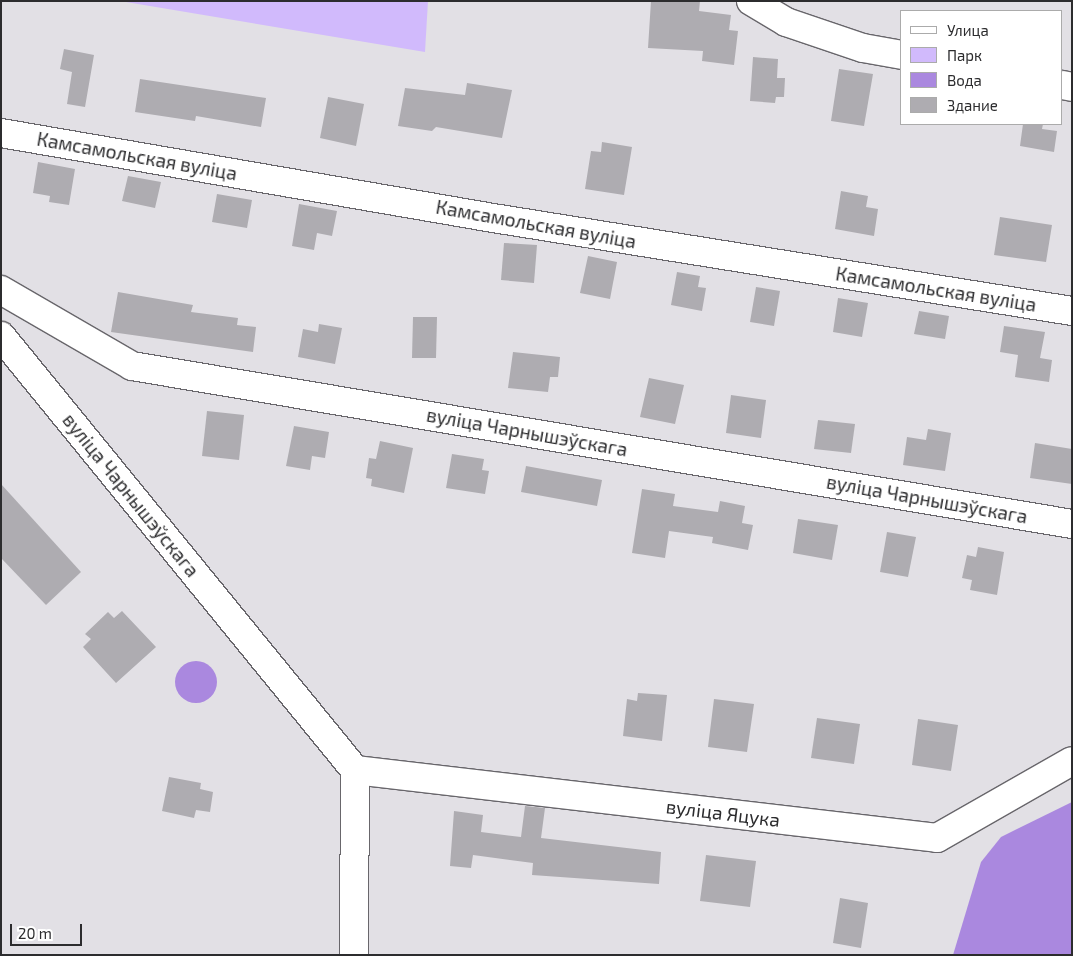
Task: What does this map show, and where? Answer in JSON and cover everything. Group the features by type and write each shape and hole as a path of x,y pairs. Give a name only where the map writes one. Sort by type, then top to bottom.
{"street":[{"path":"751,1 786,22 863,48 900,55"},
{"name":"Камсамольская вуліца","path":"1,132 487,217 1072,311"},
{"name":"вуліца Чарнышэўскага","path":"1,290 132,366 1072,524"},
{"name":"вуліца Чарнышэўскага","path":"1,336 355,770"},
{"name":"вуліца Яцука","path":"355,770 937,838 1072,760"},
{"path":"354,955 355,770"}],"green space":[{"path":"120,1 428,1 425,52"}],"water":[{"path":"196,661 211,667 217,682 211,697 196,703 181,697 175,682 181,667"},
{"path":"1072,802 1072,955 953,955 981,862 1001,837"}],"building":[{"path":"651,1 700,1 699,11 731,15 729,30 738,31 734,65 702,61 703,51 648,48"},
{"path":"64,49 94,55 85,107 67,104 72,72 60,69"},
{"path":"753,57 778,59 777,78 785,78 784,97 776,97 775,103 750,101"},
{"path":"839,69 873,74 864,126 831,121"},
{"path":"140,79 266,98 261,127 196,116 195,121 135,112"},
{"path":"467,83 512,90 502,138 436,127 432,131 398,126 405,88 465,95"},
{"path":"328,97 364,104 356,146 320,138"},
{"path":"1023,125 1043,125 1042,129 1057,131 1054,152 1020,146"},
{"path":"602,142 632,147 624,195 585,189 591,151 601,152"},
{"path":"38,162 75,169 69,205 49,202 50,196 33,193"},
{"path":"128,176 161,182 155,208 122,201"},
{"path":"841,191 868,196 866,207 878,209 874,236 835,229"},
{"path":"217,194 252,200 247,228 212,222"},
{"path":"299,204 337,211 332,236 317,233 314,250 292,246"},
{"path":"1000,217 1052,225 1046,262 994,255"},
{"path":"504,243 537,245 534,283 501,280"},
{"path":"588,256 617,262 610,299 580,293"},
{"path":"677,272 700,276 698,287 706,288 702,311 671,305"},
{"path":"756,287 780,291 774,326 750,322"},
{"path":"118,292 193,305 191,312 238,318 237,325 256,327 253,352 111,332"},
{"path":"838,298 868,303 862,337 833,332"},
{"path":"919,311 949,316 945,339 914,334"},
{"path":"413,317 437,317 436,358 412,358"},
{"path":"319,324 342,328 335,364 298,357 303,329 318,332"},
{"path":"1004,326 1045,332 1040,358 1052,360 1049,382 1015,377 1018,355 1000,352"},
{"path":"513,352 560,357 558,377 550,377 548,392 508,388"},
{"path":"649,378 684,385 675,424 640,417"},
{"path":"731,395 766,400 761,438 726,433"},
{"path":"207,411 244,415 239,460 202,456"},
{"path":"818,420 855,424 851,453 814,449"},
{"path":"294,426 329,432 325,458 312,456 310,470 286,466"},
{"path":"928,429 951,433 945,471 903,465 907,437 926,440"},
{"path":"380,441 413,448 404,493 371,486 372,479 366,478 369,458 376,459"},
{"path":"1035,443 1072,449 1072,484 1030,478"},
{"path":"452,454 484,459 482,470 489,471 485,494 446,488"},
{"path":"526,466 602,480 597,506 521,492"},
{"path":"1,484 81,572 46,605 1,558"},
{"path":"642,489 675,494 673,506 718,512 720,501 745,506 742,523 753,525 748,550 712,543 713,537 669,531 665,558 632,553"},
{"path":"798,519 838,525 832,560 793,553"},
{"path":"887,532 916,537 908,577 880,572"},
{"path":"978,547 1004,552 997,595 970,590 972,580 962,578 967,555 976,557"},
{"path":"122,611 156,647 116,683 83,647 91,639 85,634 108,612 114,618"},
{"path":"638,693 667,695 662,741 623,736 627,699 637,701"},
{"path":"714,699 754,704 747,752 708,747"},
{"path":"817,718 860,724 854,764 811,758"},
{"path":"918,719 958,725 951,771 912,765"},
{"path":"169,777 201,783 200,789 213,792 210,812 196,810 194,818 162,811"},
{"path":"525,806 545,808 541,838 661,852 659,884 532,875 533,863 473,855 471,868 450,866 454,811 483,815 481,832 521,837"},
{"path":"706,855 756,861 750,907 700,901"},
{"path":"840,898 868,903 861,948 833,943"}]}
